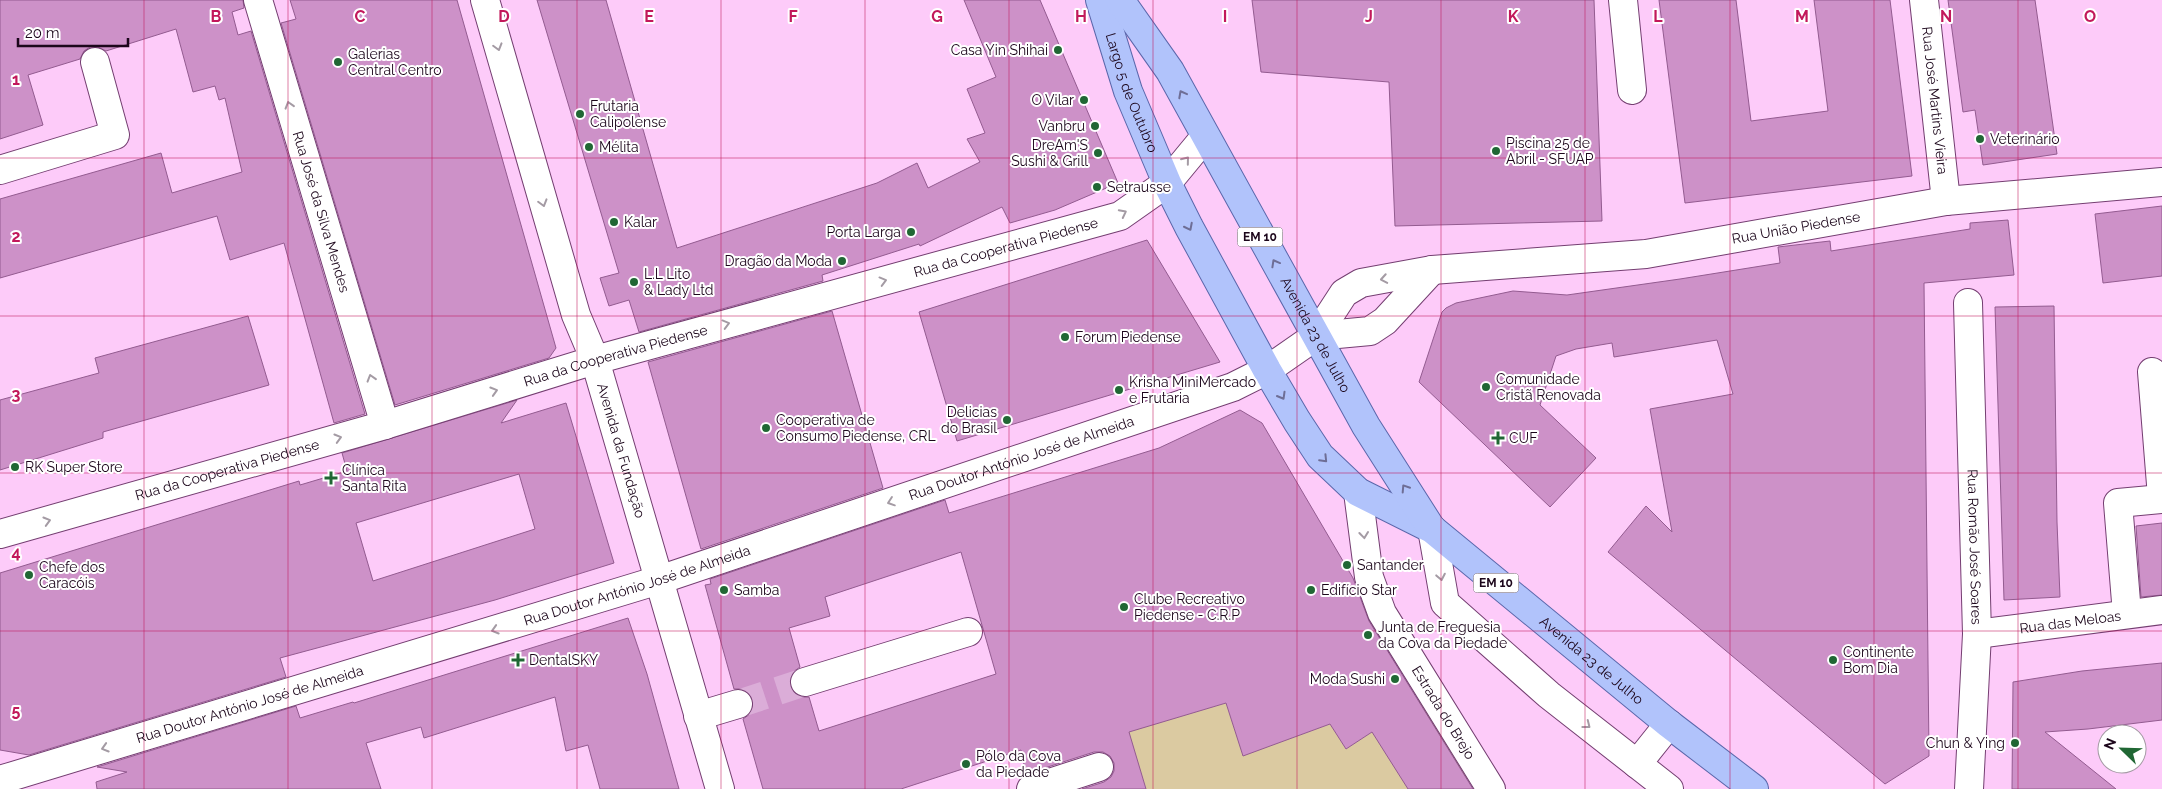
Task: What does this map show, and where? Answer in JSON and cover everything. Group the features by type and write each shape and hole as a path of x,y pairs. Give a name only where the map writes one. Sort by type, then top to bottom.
{"main road":[{"name":"Largo 5 de Outubro","path":"1100,0 1128,91 1168,183"},
{"name":"Largo 5 de Outubro","path":"1120,0 1170,71 1205,137"},
{"name":"Avenida 23 de Julho","path":"1205,137 1366,426 1432,529"},
{"name":"Avenida 23 de Julho","path":"1168,183 1189,227 1267,370 1320,456 1358,492 1432,529 1669,724 1754,789"}],"street":[{"name":"Rua José da Silva Mendes","path":"258,0 385,425"},
{"name":"Avenida da Fundação","path":"484,0 576,315 595,360 720,789"},
{"path":"1623,0 1632,90"},
{"name":"Rua José Martins Vieira","path":"1924,0 1946,201"},
{"path":"0,170 115,135 96,62"},
{"name":"Rua da Cooperativa Piedense","path":"0,534 385,425 595,360 1120,216 1168,183 1205,137"},
{"name":"Rua União Piedense","path":"1316,336 1344,293 1361,283 1432,270 1646,254 1946,201 2162,182"},
{"path":"1316,336 1370,331 1385,320 1432,270"},
{"name":"Rua Romão José Soares","path":"1968,304 1977,634 1969,789"},
{"name":"Rua Doutor António José de Almeida","path":"0,780 659,580 1232,387 1267,370 1316,336"},
{"path":"2126,614 2118,504 2162,498 2152,372"},
{"name":"Estrada do Brejo","path":"1358,492 1369,577 1382,613 1491,789"},
{"path":"1432,529 1446,603 1549,695 1669,789"},
{"name":"Rua das Meloas","path":"1977,634 2162,610"},
{"path":"805,682 968,632"},
{"path":"698,716 738,704"},
{"path":"1637,764 1669,724"},
{"path":"1031,789 1099,768"}],"shaded area":[{"path":"1423,699 1425,709 1468,777 1468,779 1454,789 1146,789 1127,732 1226,703 1243,755 1330,724 1346,749"}],"building":[{"path":"0,0 243,0 244,8 232,12 238,35 251,31 365,414 334,423 284,243 230,260 217,216 0,278 0,199 161,153 172,193 242,172 225,98 219,100 215,86 193,92 176,29 106,51 98,47 90,47 84,51 80,59 28,75 43,125 0,139"},
{"path":"290,0 457,0 556,348 549,358 395,405 281,23 296,19"},
{"path":"537,0 606,0 677,248 877,183 917,163 928,188 980,162 967,139 985,133 967,89 996,77 964,0 1040,0 1118,183 1055,210 1010,223 1002,207 920,246 919,244 822,275 823,281 639,332 629,300 609,306 600,278 619,273"},
{"name":"Piscina 25 de Abril - SFUAP","path":"1252,0 1594,0 1602,221 1395,226 1389,82 1261,72"},
{"path":"1659,0 1736,0 1751,121 1828,111 1814,0 1890,0 1912,176 1685,203"},
{"path":"1948,0 2035,0 2057,154 1983,165 1975,110 1963,112"},
{"path":"2162,206 2162,276 2103,283 2095,214"},
{"path":"2008,220 2014,275 1924,283 1929,756 1885,784 1608,552 1646,506 1672,532 1650,409 1733,394 1717,340 1614,357 1612,343 1576,349 1556,356 1540,405 1596,458 1550,507 1419,382 1442,312 1456,303 1513,291 1567,295 1680,279 1780,263 1778,247 1830,241 1831,251 1970,229 1970,223"},
{"name":"Forum Piedense","path":"1147,240 1220,362 957,441 919,312"},
{"path":"2054,306 2060,597 2004,600 1995,307"},
{"name":"Cooperativa de Consumo Piedense, CRL","path":"832,311 883,488 701,549 648,362"},
{"path":"248,316 269,385 103,432 103,438 0,470 0,400 99,373 95,358"},
{"path":"517,400 501,423 566,403 614,563 495,600 280,658 286,677 29,755 0,750 0,573 299,481 300,485 347,471 342,453","holes":["519,474 535,529 373,581 356,523"]},
{"path":"1240,410 1262,423 1353,578 1369,621 1473,789 1408,789 1372,732 1346,749 1330,724 1243,756 1226,703 1129,732 1146,789 1082,789 1104,782 1111,777 1114,771 1114,763 1110,756 1103,752 1094,752 1026,774 1021,750 901,789 763,789 743,719 750,714 753,708 753,700 748,692 742,689 734,689 705,585 711,584 710,579 945,500 949,513 1159,448","holes":["961,552 996,674 819,731 809,697 801,697 795,694 790,686 790,678 793,672 800,667 789,628 830,616 825,597"]},
{"path":"2162,523 2162,595 2141,597 2136,526"},
{"path":"628,618 647,674 679,789 600,789 588,745 566,751 555,697 424,738 421,727 366,743 381,789 97,789 96,782 127,772 97,767 296,706 300,718 354,703"},
{"path":"2162,663 2162,720 2129,724 2097,724 2097,728 2045,732 2116,789 2012,789 2013,682 2082,671"}],"tunnel":[{"path":"738,704 805,682"}],"place":[{"name":"Casa Yin Shihai","path":"1058,50"},
{"name":"Galerias Central Centro","path":"338,62"},
{"name":"O Vilar","path":"1084,100"},
{"name":"Frutaria Calipolense","path":"580,114"},
{"name":"Vanbru","path":"1095,126"},
{"name":"Veterinário","path":"1980,139"},
{"name":"Mélita","path":"589,147"},
{"name":"Piscina 25 de Abril - SFUAP","path":"1496,151"},
{"name":"DreAm'S Sushi & Grill","path":"1098,153"},
{"name":"Setrausse","path":"1097,187"},
{"name":"Kalar","path":"614,222"},
{"name":"Porta Larga","path":"911,232"},
{"name":"Dragão da Moda","path":"842,261"},
{"name":"L.L Lito & Lady Ltd","path":"634,282"},
{"name":"Forum Piedense","path":"1065,337"},
{"name":"Comunidade Cristã Renovada","path":"1486,387"},
{"name":"Krisha MiniMercado e Frutaria","path":"1119,390"},
{"name":"Delicias do Brasil","path":"1007,420"},
{"name":"Cooperativa de Consumo Piedense, CRL","path":"766,428"},
{"name":"CUF","path":"1498,438"},
{"name":"RK Super Store","path":"15,467"},
{"name":"Clínica Santa Rita","path":"331,478"},
{"name":"Santander","path":"1347,565"},
{"name":"Chefe dos Caracóis","path":"29,575"},
{"name":"Samba","path":"724,590"},
{"name":"Edifício Star","path":"1311,590"},
{"name":"Clube Recreativo Piedense - C.R.P","path":"1124,607"},
{"name":"Junta de Freguesia da Cova da Piedade","path":"1368,635"},
{"name":"DentalSKY","path":"518,660"},
{"name":"Continente Bom Dia","path":"1833,660"},
{"name":"Moda Sushi","path":"1395,679"},
{"name":"Chun & Ying","path":"2015,743"},
{"name":"Pólo da Cova da Piedade","path":"966,764"}]}
